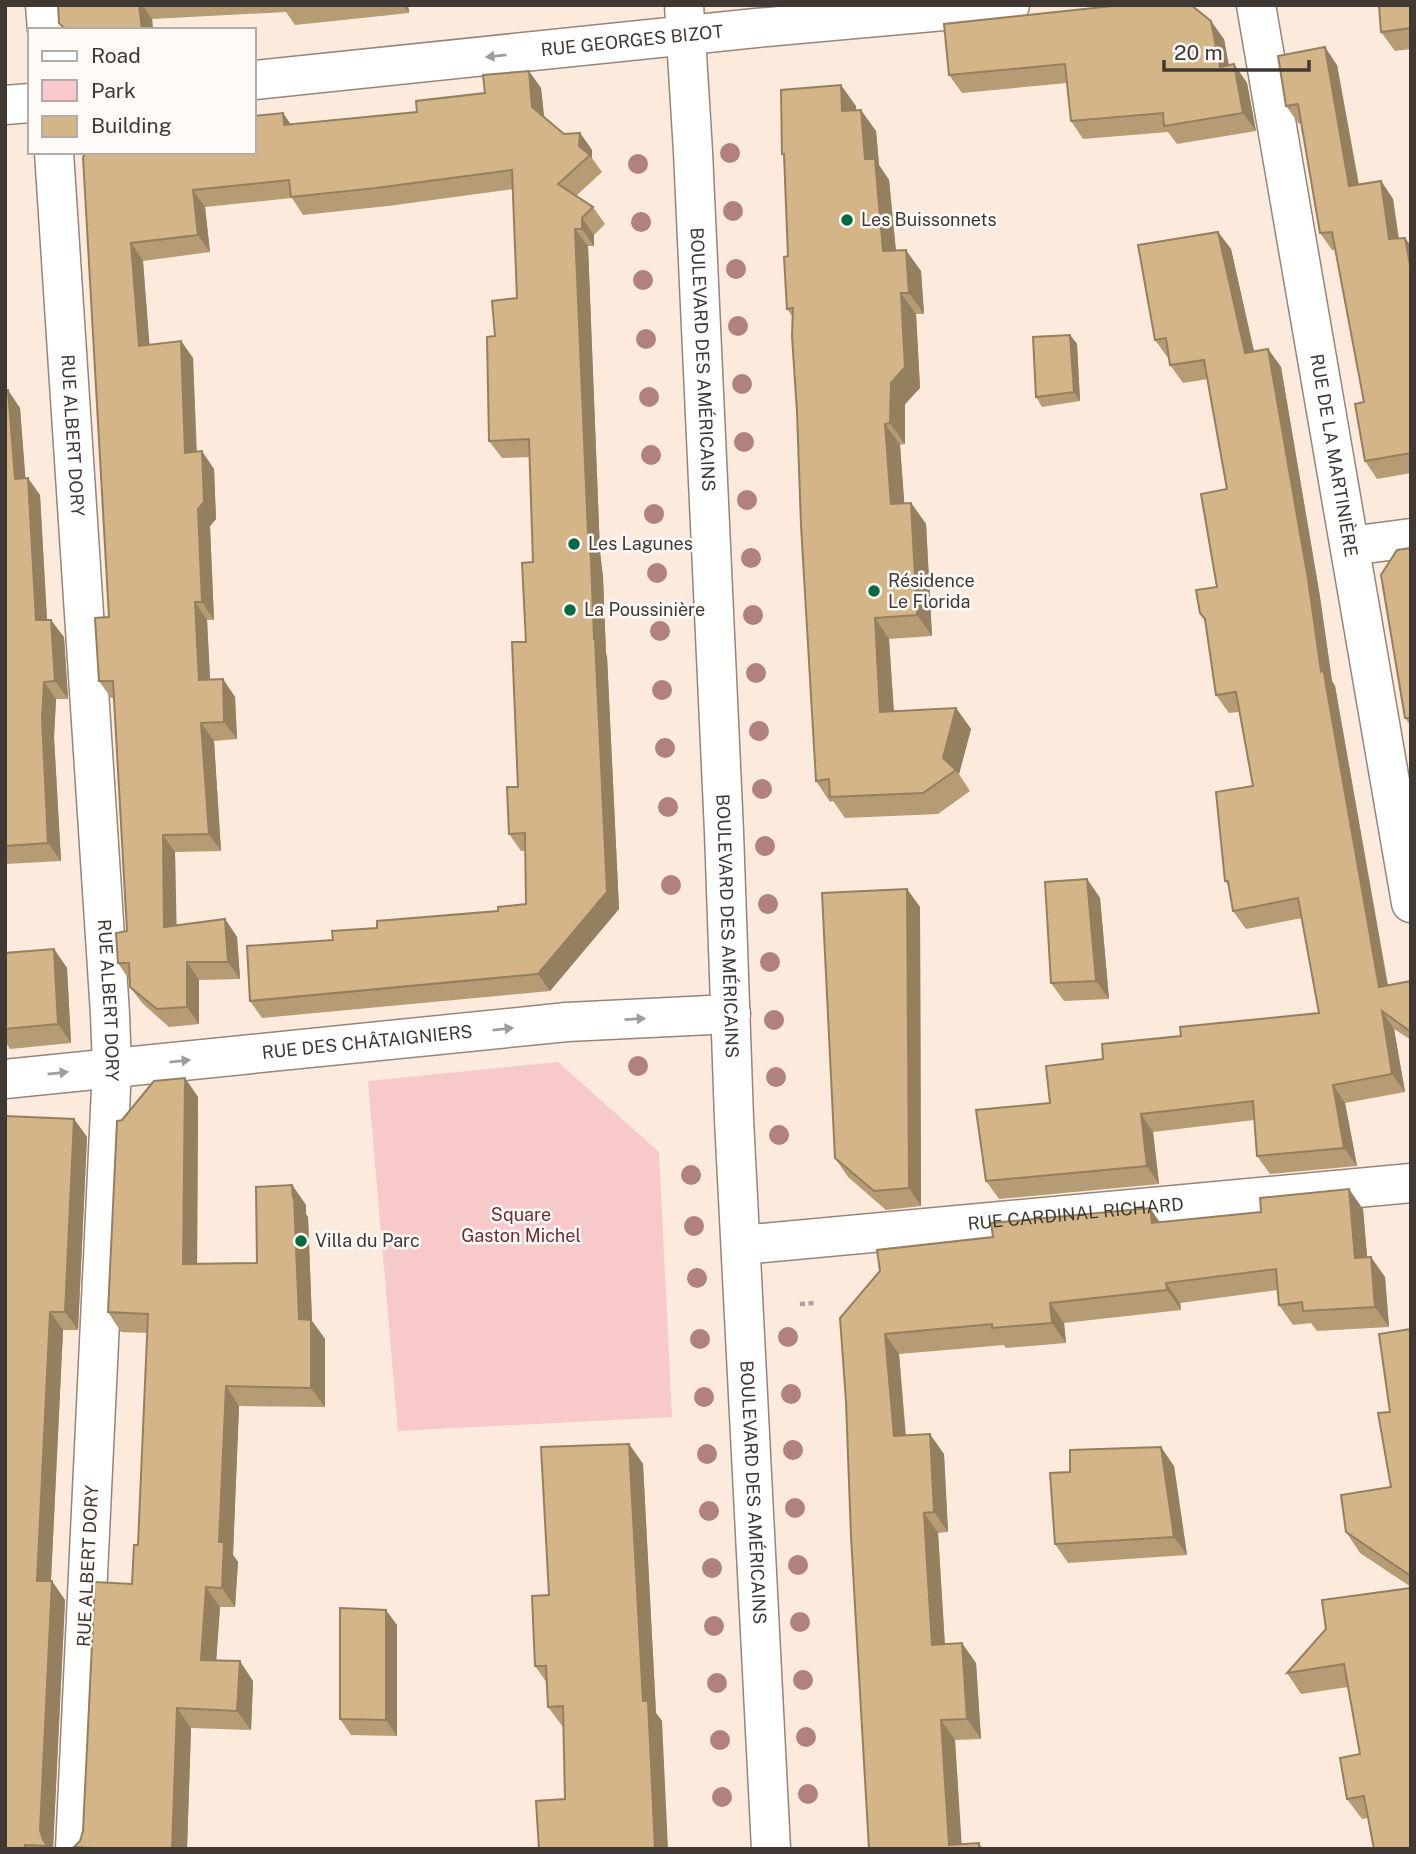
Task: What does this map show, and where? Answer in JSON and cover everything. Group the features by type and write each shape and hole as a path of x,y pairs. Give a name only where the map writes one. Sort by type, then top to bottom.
{"street":[{"path":"45,5 47,28"},
{"name":"RUE GEORGES BIZOT","path":"256,80 685,20 1010,5"},
{"name":"RUE DE LA MARTINIÈRE","path":"1256,5 1411,903"},
{"name":"BOULEVARD DES AMÉRICAINS","path":"685,20 734,1119 771,1849"},
{"path":"5,105 28,103"},
{"name":"RUE ALBERT DORY","path":"54,154 112,1068 75,1849"},
{"path":"1350,546 1411,538"},
{"name":"RUE DES CHÂTAIGNIERS","path":"5,1079 567,1023 731,1014"},
{"name":"RUE CARDINAL RICHARD","path":"741,1245 1411,1183"}],"path":[{"path":"800,1304 814,1303"}],"green space":[{"name":"Square Gaston Michel","path":"558,1062 659,1152 672,1417 398,1431 368,1081"}],"building":[{"path":"58,5 139,5 142,28 64,28 59,23"},
{"path":"1122,5 1191,5 1211,21 1220,67 1234,64 1243,113 1164,126 1163,113 1071,121 1065,64 949,75 944,24"},
{"path":"1379,5 1411,5 1411,28 1381,32"},
{"path":"1325,47 1349,186 1381,181 1389,239 1405,238 1411,270 1411,453 1365,461 1355,404 1364,402 1332,232 1320,233 1298,104 1286,106 1278,56"},
{"path":"529,71 532,107 564,134 580,133 579,146 590,155 558,184 593,207 582,218 582,229 575,229 607,892 538,974 250,1001 247,946 333,940 332,931 377,928 377,921 498,911 498,907 526,904 525,833 509,834 507,787 518,787 512,642 526,642 522,563 533,562 529,439 489,441 487,337 495,336 492,301 517,298 512,170 291,197 289,180 193,190 198,235 131,243 139,346 181,341 185,453 202,451 204,502 198,509 202,602 195,602 199,680 223,679 224,722 201,723 209,834 163,835 164,927 225,919 228,962 187,962 187,1007 157,1009 130,987 129,963 118,963 116,933 127,931 113,681 99,681 95,618 109,617 83,157 85,154 256,154 256,116 283,113 284,125 417,112 416,101 485,93 483,75"},
{"path":"841,85 842,111 861,110 865,159 875,159 883,251 906,250 909,293 901,293 905,367 891,383 890,423 885,424 891,504 911,503 917,615 875,618 880,712 956,708 943,758 956,770 923,793 830,797 829,779 816,781 801,525 793,308 787,309 784,257 788,256 781,90"},
{"path":"1218,232 1245,353 1268,349 1308,579 1321,671 1323,668 1379,987 1411,981 1411,1032 1382,1011 1392,1074 1333,1085 1344,1148 1257,1156 1253,1101 1141,1114 1147,1166 986,1181 976,1110 1050,1103 1046,1066 1103,1059 1102,1044 1181,1036 1180,1027 1319,1013 1298,898 1233,911 1228,881 1225,881 1216,792 1253,786 1236,692 1216,695 1205,619 1200,613 1196,590 1217,587 1201,494 1227,489 1204,360 1170,365 1166,338 1155,340 1138,245"},
{"path":"1070,335 1074,392 1036,397 1033,337"},
{"path":"5,390 8,390 15,479 28,478 36,620 51,620 55,681 44,682 42,719 48,843 5,846"},
{"path":"1411,548 1411,718 1405,718 1381,575 1397,550"},
{"path":"1087,879 1096,981 1051,983 1045,882"},
{"path":"907,889 909,1188 874,1191 835,1158 822,893"},
{"path":"54,949 58,1024 5,1029 5,953"},
{"path":"185,1078 183,1264 257,1263 256,1187 292,1185 299,1319 311,1320 311,1388 226,1386 219,1542 224,1542 222,1588 206,1587 201,1660 240,1661 237,1711 177,1708 172,1849 74,1847 80,1841 83,1831 95,1582 132,1584 134,1545 138,1545 148,1314 108,1312 117,1121 122,1120 154,1081"},
{"path":"5,1116 74,1119 65,1312 50,1312 37,1581 52,1581 40,1830 48,1846 25,1845 24,1849 5,1849"},
{"path":"1349,1189 1355,1258 1371,1257 1375,1307 1303,1311 1302,1302 1279,1305 1276,1269 1166,1283 1167,1290 1050,1303 1052,1323 992,1328 992,1324 885,1334 894,1436 930,1434 934,1512 924,1513 932,1645 962,1643 967,1719 941,1720 949,1845 979,1843 979,1849 869,1849 840,1318 880,1271 877,1250 993,1237 991,1223 1150,1208 1152,1223 1261,1212 1260,1198"},
{"path":"1411,1329 1411,1576 1346,1532 1341,1495 1391,1487 1378,1413 1390,1412 1379,1334"},
{"path":"629,1444 643,1701 648,1701 655,1849 539,1849 536,1801 565,1799 563,1706 548,1707 546,1666 535,1666 532,1596 549,1595 541,1447"},
{"path":"1161,1447 1174,1537 1055,1544 1050,1473 1070,1472 1070,1450"},
{"path":"1411,1588 1411,1849 1374,1849 1364,1796 1347,1799 1340,1758 1360,1754 1344,1664 1287,1673 1326,1629 1322,1600"},
{"path":"340,1608 386,1610 386,1720 340,1719"}],"place":[{"name":"Les Buissonnets","path":"847,220"},
{"name":"Les Lagunes","path":"574,544"},
{"name":"Résidence Le Florida","path":"874,591"},
{"name":"La Poussinière","path":"570,610"},
{"name":"Villa du Parc","path":"301,1241"}]}
